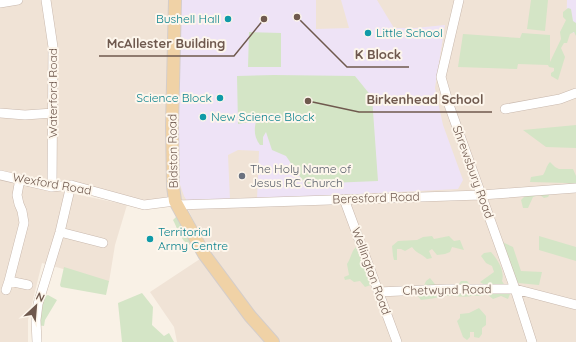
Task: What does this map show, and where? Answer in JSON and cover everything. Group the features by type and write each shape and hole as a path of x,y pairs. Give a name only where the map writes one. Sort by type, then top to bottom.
{"main road":[{"name":"Bidston Road","path":"175,0 172,126 173,186 176,203 204,254 250,316 273,342"}],"street":[{"path":"0,3 18,0"},
{"name":"Waterford Road","path":"46,0 53,47 52,187"},
{"name":"Shrewsbury Road","path":"459,0 441,77 449,105 515,289 532,342"},
{"path":"505,110 560,99 576,93"},
{"path":"0,113 25,115 53,113"},
{"name":"Wexford Road","path":"0,175 52,187 70,185 144,205 176,203"},
{"path":"6,290 24,224 17,195 20,179"},
{"path":"37,342 36,320 38,304 60,232 70,185"},
{"name":"Beresford Road","path":"176,203 481,195 576,188"},
{"name":"Wellington Road","path":"344,199 397,342"},
{"path":"60,232 103,243"},
{"path":"9,281 28,285"},
{"name":"Chetwynd Road","path":"378,292 447,289 515,289 576,305"}],"shaded area":[{"path":"0,0 576,0 576,342 177,342 174,327 150,292 209,253 187,207 0,175"},
{"path":"181,0 316,0 316,29 349,28 341,0 377,0 394,28 415,28 445,25 435,88 443,125 463,180 458,189 257,199 259,151 238,150 228,155 230,200 187,201 177,176"},
{"path":"567,0 576,0 576,33 566,32"},
{"path":"0,178 127,205 115,245 109,282 42,263 28,320 28,342 0,342"}],"green space":[{"path":"531,0 548,0 545,31 527,29"},
{"path":"568,8 571,9 573,21 576,23 576,36 574,32 570,34 567,43 564,43 561,48 565,57 558,80 551,76 554,68 549,67 548,65 518,64 517,69 458,67 463,34 520,38 522,33 550,35 550,62 561,39 560,32 566,20 563,17 563,12"},
{"path":"249,32 281,33 281,67 248,67"},
{"path":"237,76 355,76 372,97 378,181 305,184 286,156 272,150 266,132 263,137 263,145 260,145 255,133 256,121 238,124"},
{"path":"576,125 576,148 546,147 523,130"},
{"path":"550,162 559,169 573,169 576,176 576,185 567,183 530,182 531,177 543,175"},
{"path":"551,192 548,197 544,198 540,195 533,197 528,208 523,208 521,200 524,197 522,193"},
{"path":"179,214 194,242 191,245 182,239 173,220"},
{"path":"432,236 434,239 449,236 454,241 460,240 464,250 452,247 450,252 437,255 432,249 429,251 432,258 427,259 415,251 412,247 405,251 397,249 397,260 394,260 392,246 398,241 417,240 423,237"},
{"path":"539,236 576,247 576,261 539,250"},
{"path":"500,241 513,247 521,271 542,272 539,285 518,283"},
{"path":"356,247 371,281 371,285 365,287 360,281 354,282 350,279 345,280 344,277 349,275 347,264"},
{"path":"491,252 502,270 502,281 510,294 508,299 501,296 493,299 488,295 488,287 480,282 494,272 492,266 486,263 481,256 484,253"},
{"path":"64,267 109,281 106,295 61,287 60,285"},
{"path":"430,278 438,288 458,285 461,281 467,281 471,286 482,287 485,295 465,297 444,296 421,300 417,295 420,289 423,288 426,281"},
{"path":"142,293 153,307 152,325 164,336 169,333 174,342 122,342 118,303"},
{"path":"48,295 57,300 45,320 44,326 37,325 41,297"},
{"path":"479,308 486,316 486,325 482,328 482,334 479,338 474,337 474,332 470,332 470,337 467,340 463,337 457,321 460,318 460,314 469,313"}],"place":[{"name":"K Block","path":"297,17"},
{"name":"Bushell Hall","path":"228,19"},
{"name":"McAllester Building","path":"264,19"},
{"name":"Little School","path":"368,33"},
{"name":"Science Block","path":"220,98"},
{"name":"Birkenhead School","path":"308,101"},
{"name":"New Science Block","path":"203,117"},
{"name":"The Holy Name of Jesus RC Church","path":"242,176"},
{"name":"Territorial Army Centre","path":"150,239"}]}
